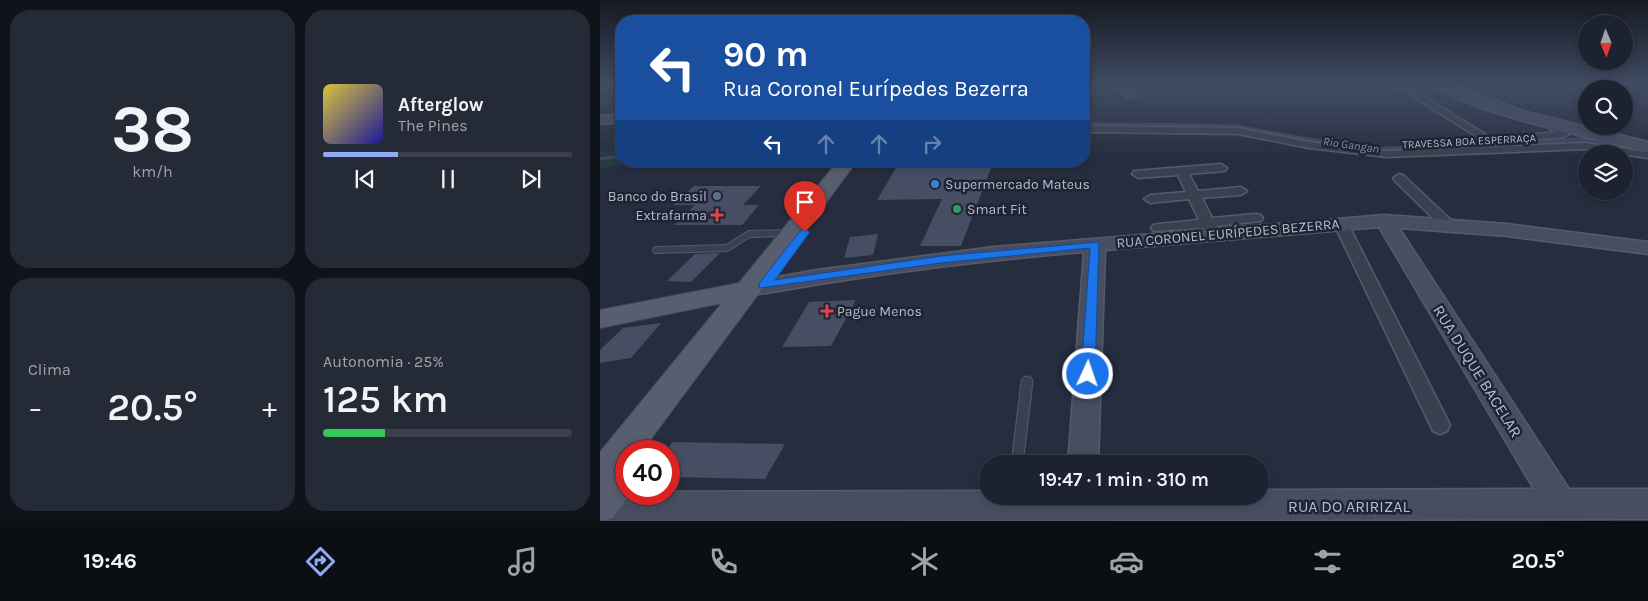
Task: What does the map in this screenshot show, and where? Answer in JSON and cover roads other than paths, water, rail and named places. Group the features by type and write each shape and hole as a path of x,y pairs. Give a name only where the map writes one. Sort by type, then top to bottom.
{"main road":[{"path":"1503,109 1546,123 1648,147"},
{"path":"600,120 615,119"},
{"path":"648,440 757,287 792,233 843,167"},
{"path":"600,479 854,167"},
{"name":"RUA CORONEL EURÍPEDES BEZERRA","path":"757,287 941,260 1095,244 1210,228 1385,221 1448,225 1648,248"},
{"name":"RUA DUQUE BACELAR","path":"1385,221 1566,513"},
{"path":"1083,455 1095,244"},
{"path":"600,319 757,287"},
{"path":"600,507 615,486"},
{"name":"RUA DO ARIRIZAL","path":"600,507 979,502"},
{"name":"RUA DO ARIRIZAL","path":"1046,505 1080,508 1566,513 1648,504"}],"street":[{"path":"1439,109 1480,134"},
{"name":"TRAVESSA BOA ESPERRAÇA","path":"1090,121 1237,122 1351,142 1394,145 1524,139 1564,134 1559,128 1546,123"},
{"path":"1090,129 1238,131 1309,145 1387,154 1592,146 1648,155"},
{"path":"1138,174 1221,168"},
{"path":"1182,170 1210,228"},
{"path":"1399,178 1448,225"},
{"path":"1150,199 1241,191"},
{"path":"1158,228 1210,228 1256,218"},
{"path":"1341,224 1440,425"}],"lane":[{"path":"656,250 727,248 750,234 792,233"},
{"path":"1018,455 1027,382"}],"waterway":[{"name":"Rio Gangan","path":"1090,125 1234,127 1311,141 1379,150 1588,140 1620,144 1648,151"},
{"name":"Rio Gangan","path":"600,159 615,157"},
{"name":"Rio Gangan","path":"600,159 605,158"}],"place":[{"name":"Supermercado Mateus","path":"935,184"},
{"name":"Banco do Brasil","path":"717,196"},
{"name":"Smart Fit","path":"957,209"},
{"name":"Extrafarma","path":"717,215"},
{"name":"Pague Menos","path":"827,311"}]}
